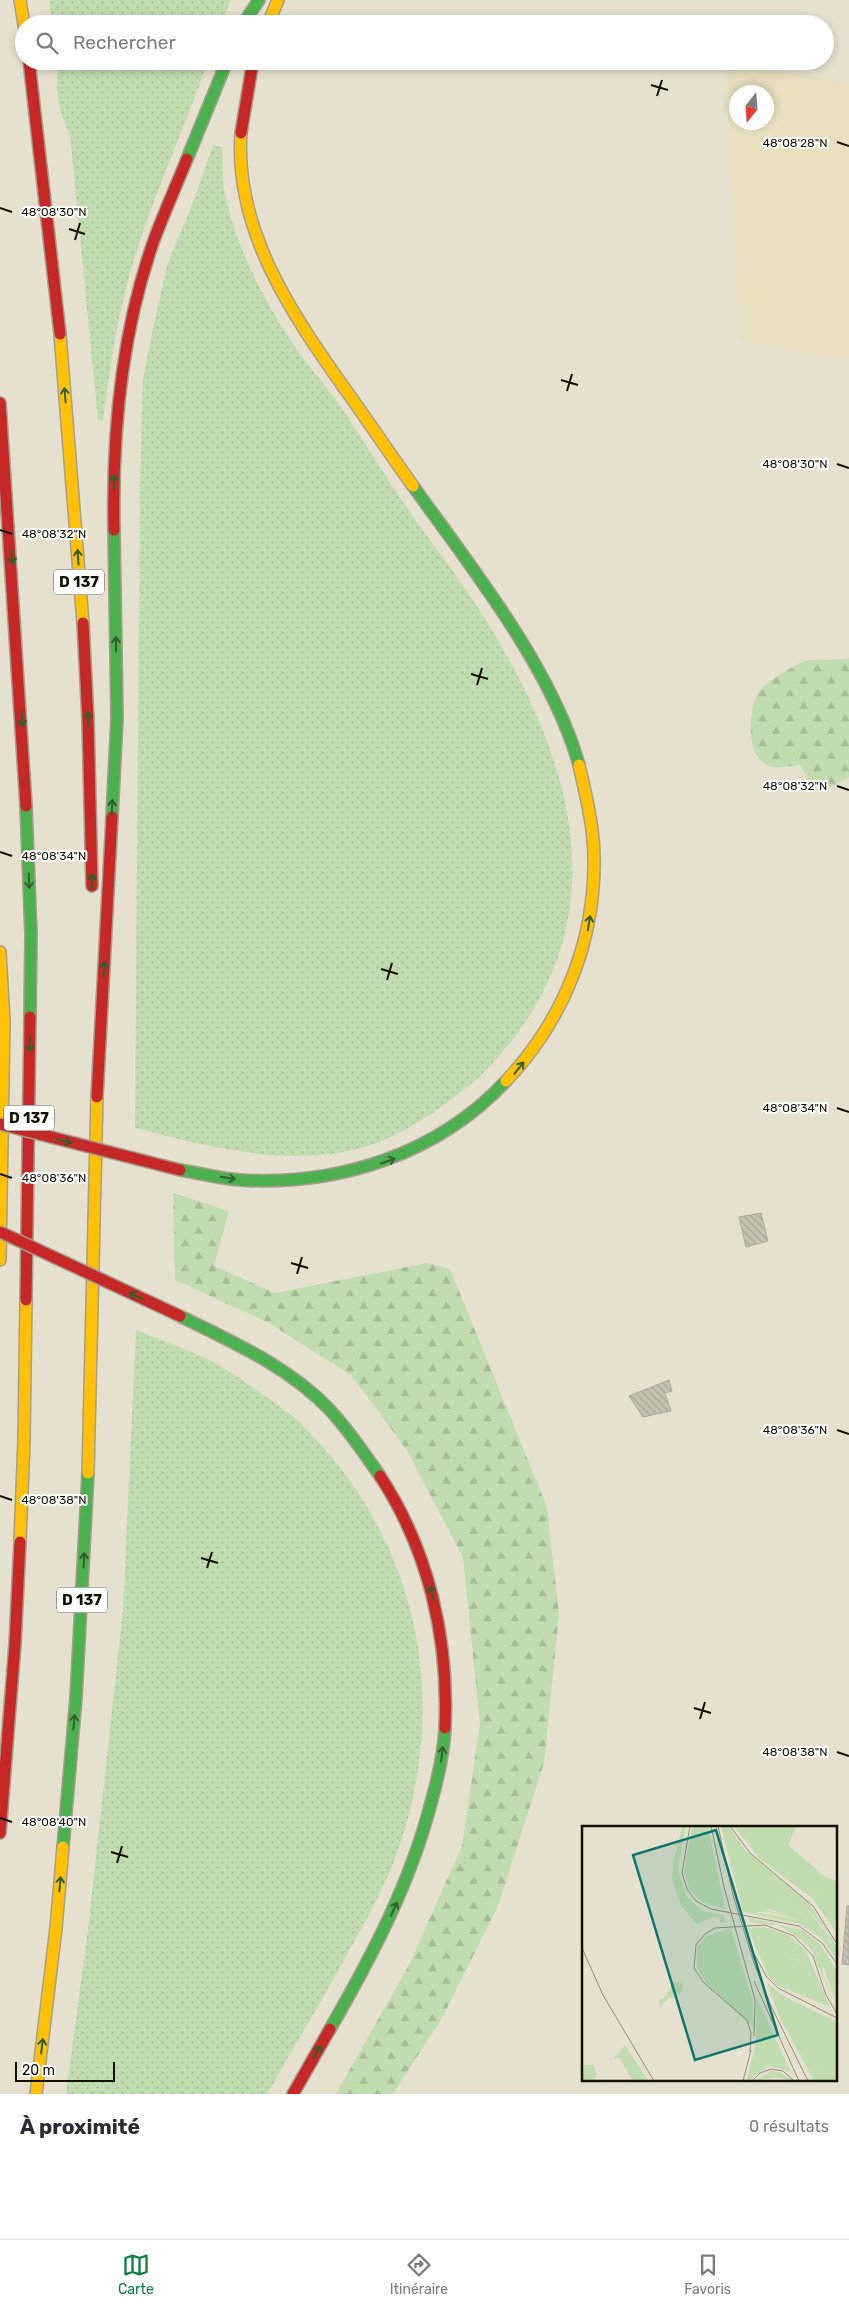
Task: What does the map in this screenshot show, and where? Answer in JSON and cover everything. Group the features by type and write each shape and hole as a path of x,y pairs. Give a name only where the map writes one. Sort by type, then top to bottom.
{"highway":[{"path":"20,0 22,15"},
{"path":"249,15 259,0"},
{"path":"272,15 278,0"},
{"name":"D 137","path":"30,70 54,275 73,482 88,720 92,898"},
{"path":"97,1105 117,718 113,481 119,394 133,314 154,241 223,70"},
{"path":"0,1124 180,1170 238,1180 290,1181 331,1176 371,1167 400,1157 459,1125 513,1075 536,1045 559,1009 587,937 595,866 592,828 586,792 564,723 551,693 517,635 478,577 320,354 284,298 266,263 244,192 240,155 240,125 251,70"},
{"name":"D 137","path":"0,403 23,738 31,934 24,1440 15,1644 0,1834"},
{"name":"D 137","path":"36,2094 56,1928 76,1698 86,1533 97,1105 93,947"},
{"path":"0,952 4,1021 0,1260"},
{"path":"0,1232 180,1316 272,1365 328,1409 354,1440 400,1510 430,1586 438,1620 446,1688 445,1730 435,1788 404,1887 385,1928 341,2011 293,2094"}],"shaded area":[{"path":"725,70 780,70 849,84 849,358 825,357 740,341"}],"green space":[{"path":"49,0 231,0 225,15 52,15"},
{"path":"59,70 205,70 153,202 131,271 116,335 103,421 98,420 70,135 59,105 57,82"},
{"path":"213,145 222,147 223,185 229,212 245,256 265,298 302,357 333,396 405,506 474,602 515,671 542,729 561,787 571,845 570,903 557,960 529,1016 486,1070 463,1091 437,1110 403,1131 379,1142 353,1150 326,1154 298,1156 243,1152 135,1128 140,483 143,379 167,265 194,200"},
{"path":"849,658 849,777 826,790 812,785 800,765 773,767 761,761 755,752 752,741 751,716 758,694 763,687 773,679 805,661"},
{"path":"173,1193 229,1211 214,1266 275,1293 427,1263 450,1269 547,1507 559,1615 544,1763 498,1906 442,2018 393,2094 336,2094 410,1963 462,1846 480,1724 463,1557 406,1449 352,1376 269,1323 175,1280"},
{"path":"136,1330 219,1365 295,1418 337,1464 371,1513 396,1566 413,1621 422,1679 422,1737 413,1797 396,1856 366,1920 267,2094 66,2094 88,1929 123,1610"}],"building":[{"path":"761,1213 768,1241 746,1247 739,1217"},
{"path":"669,1380 672,1391 665,1393 671,1411 643,1417 629,1396"},
{"path":"847,1906 849,1906 849,1965 842,1964"}],"traffic: fast":[{"path":"249,15 259,0"},
{"path":"187,159 223,70"},
{"path":"413,486 484,584 530,655 550,692 566,728 579,765"},
{"path":"112,817 117,718 114,530"},
{"path":"26,806 31,934 30,1017"},
{"path":"180,1170 240,1180 314,1177 350,1171 385,1160 418,1146 450,1128 479,1106 506,1081"},
{"path":"180,1316 259,1356 296,1380 329,1409 356,1441 380,1476"},
{"path":"63,1847 76,1698 88,1473"},
{"path":"330,2029 375,1947 401,1891 422,1833 436,1784 445,1728"}],"traffic: slow":[{"path":"20,0 22,15"},
{"path":"272,15 278,0"},
{"path":"241,133 241,169 247,203 257,237 270,269 305,331 413,486"},
{"path":"60,334 83,623"},
{"path":"506,1081 544,1033 559,1006 572,979 582,950 589,920 593,890 594,847 579,765"},
{"path":"0,952 4,1021 0,1260"},
{"path":"88,1473 97,1097"},
{"path":"20,1542 26,1300"},
{"path":"36,2094 56,1928 63,1847"}],"traffic: jam":[{"path":"30,70 60,334"},
{"path":"241,133 252,70"},
{"path":"114,530 117,420 126,347 143,275 154,240 187,159"},
{"path":"0,403 26,806"},
{"path":"83,623 88,720 92,886"},
{"path":"97,1097 112,817"},
{"path":"26,1300 30,1017"},
{"path":"0,1124 180,1170"},
{"path":"0,1232 180,1316"},
{"path":"380,1476 411,1534 423,1565 432,1597 439,1629 443,1662 445,1728"},
{"path":"0,1833 15,1644 20,1542"},
{"path":"293,2094 330,2029"}]}
